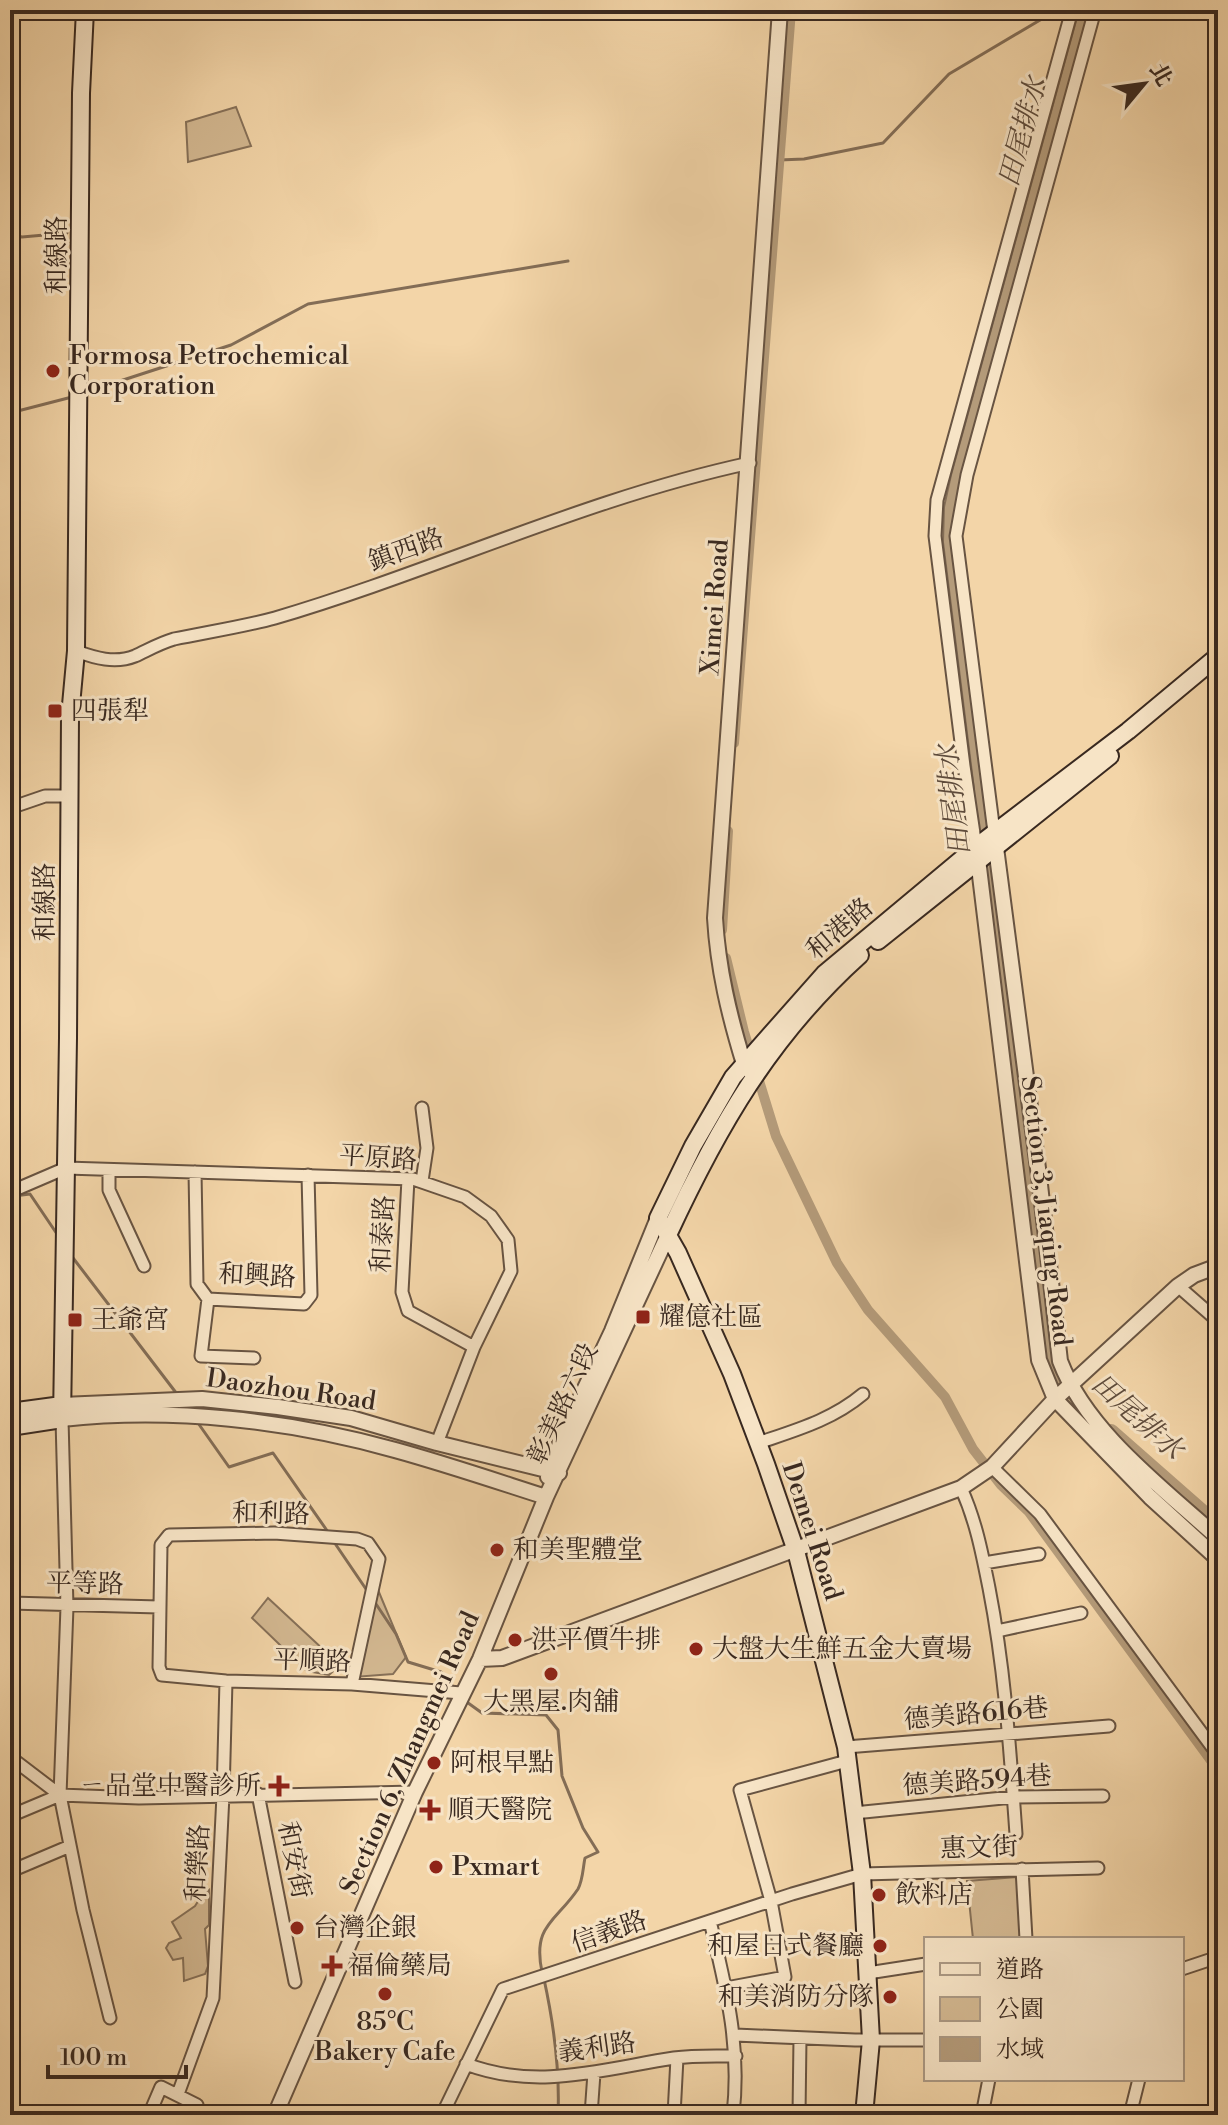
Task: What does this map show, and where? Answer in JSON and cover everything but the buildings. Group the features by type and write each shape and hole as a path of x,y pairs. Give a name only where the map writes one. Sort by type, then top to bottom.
{"main road":[{"name":"和線路","path":"62,1412 70,716 76,651 81,93 85,10"},
{"name":"和港路","path":"753,1065 857,957 1218,656"},
{"name":"和港路","path":"987,846 1218,668"},
{"name":"彰美路六段","path":"668,1235 700,1150 733,1077 753,1065"},
{"name":"彰美路六段","path":"658,1218 700,1150"},
{"name":"Demei Road","path":"658,1218 732,1374 796,1551 846,1754 862,1874 868,1973 871,2040 864,2115"},
{"name":"Daozhou Road","path":"10,1412 62,1412"},
{"name":"Daozhou Road","path":"10,1427 62,1412"}],"street":[{"name":"Ximei Road","path":"753,1065 723,990 715,918 750,463 780,10"},
{"path":"987,846 956,536 967,475 1095,10"},
{"path":"987,846 964,766 935,536 937,500 1071,13"},
{"name":"鎮西路","path":"76,651 102,660 132,657 169,640 273,618 388,581 599,505 700,474 750,463"},
{"path":"935,536 956,536"},
{"path":"10,808 45,796 69,796"},
{"name":"Section 3, Jiaqing Road","path":"987,846 1039,1176 1062,1394 1218,1538"},
{"name":"Section 3, Jiaqing Road","path":"987,846 1039,1360 1062,1394 1150,1497 1218,1559"},
{"path":"422,1108 427,1148 422,1181"},
{"name":"平原路","path":"10,1192 66,1168 408,1179 465,1197 491,1216 508,1240 511,1271 474,1347 437,1443"},
{"path":"109,1170 109,1190 144,1266"},
{"name":"和興路","path":"195,1172 197,1284 208,1299 304,1304 311,1295 308,1175"},
{"name":"和泰路","path":"408,1179 402,1292 408,1311 474,1347"},
{"name":"彰美路六段","path":"546,1497 658,1218"},
{"name":"彰美路六段","path":"554,1472 668,1235"},
{"path":"480,1659 502,1658 961,1488 992,1467 1062,1394 1178,1286 1194,1275 1218,1266"},
{"path":"1178,1286 1218,1321"},
{"path":"208,1299 201,1356 254,1358"},
{"path":"758,1443 826,1419 863,1394"},
{"name":"Daozhou Road","path":"62,1412 202,1399 278,1407 351,1418 554,1472"},
{"name":"Daozhou Road","path":"62,1412 198,1417 286,1425 393,1449 546,1497"},
{"name":"和線路","path":"62,1412 67,1607 60,1795 110,2018"},
{"path":"992,1467 1040,1514 1218,1755"},
{"path":"961,1488 974,1516 997,1631 1010,1733 1016,1834"},
{"name":"Section 6, Zhangmei Road","path":"275,2115 415,1792 480,1659 546,1497"},
{"name":"和利路","path":"162,1675 159,1667 161,1545 169,1535 274,1533 357,1539 368,1543 379,1559 352,1684"},
{"path":"984,1563 1039,1554"},
{"name":"平等路","path":"10,1603 67,1607 159,1607"},
{"path":"997,1631 1081,1613"},
{"name":"平順路","path":"162,1675 226,1681 352,1684 461,1693"},
{"name":"和樂路","path":"178,2094 213,1998 226,1681"},
{"name":"德美路616巷","path":"771,1901 740,1790 846,1754 1010,1733 1109,1726"},
{"path":"10,1757 60,1795"},
{"path":"10,1816 60,1795 139,1798 415,1792"},
{"name":"和安街","path":"258,1794 295,1982"},
{"name":"德美路594巷","path":"854,1813 1013,1797 1103,1796"},
{"path":"11,1871 70,1846"},
{"name":"惠文街","path":"862,1874 1098,1868"},
{"path":"1022,1869 1026,1937"},
{"name":"信義路","path":"442,2115 503,1989 862,1874"},
{"path":"726,1988 785,1977 771,1901"},
{"path":"710,1921 735,2035 733,2115"},
{"path":"1184,1968 1218,1958"},
{"path":"868,1973 924,1964"},
{"path":"735,2035 924,2040"},
{"path":"799,2115 800,2038"},
{"name":"義利路","path":"466,2064 487,2072 556,2078 677,2058 736,2056"},
{"path":"674,2115 677,2058"},
{"path":"591,2115 594,2073"},
{"path":"982,2115 989,2081"},
{"path":"1130,2115 1138,2081"},
{"path":"149,2115 161,2087 197,2105 193,2115"}],"green space":[{"path":"236,107 251,146 188,162 186,122"},
{"path":"376,1585 406,1657 393,1674 354,1677"},
{"path":"268,1598 340,1665 329,1675 307,1671 252,1618"},
{"path":"1017,1877 1021,1937 973,1937 967,1881"},
{"path":"209,1890 209,1925 205,1929 208,1966 205,1974 184,1981 183,1958 173,1960 166,1948 169,1943 181,1938 172,1922 195,1906"}],"water":[{"path":"1079,10 1093,10 953,527 988,813 978,821 943,542 944,507"}],"waterway":[{"path":"734,743 791,10"},
{"path":"779,160 804,159 883,143 949,74 1057,10"},
{"path":"10,234 22,237 67,233"},
{"path":"83,393 231,345 308,304 568,261"},
{"path":"10,413 72,397"},
{"name":"田尾排水","path":"980,796 1011,1063 1047,1331 1056,1380 1077,1400"},
{"path":"722,930 728,831"},
{"path":"726,958 744,1032 776,1136 837,1263 868,1310 945,1397 973,1449 1001,1485 1029,1512 1218,1770"},
{"path":"14,1196 30,1194 57,1234"},
{"path":"70,1254 177,1394"},
{"path":"198,1423 229,1467 273,1453 328,1532"},
{"name":"田尾排水","path":"1111,1432 1218,1526"},
{"path":"334,1542 368,1592"},
{"path":"374,1601 396,1634 408,1662 441,1672 454,1688"},
{"path":"464,1700 482,1713 546,1715 558,1730 562,1776 583,1828 598,1852 585,1858 578,1889 543,1934 540,1944 542,1972"},
{"path":"544,1979 556,2047 558,2115"}],"place":[{"name":"Formosa Petrochemical Corporation","path":"53,371"},
{"name":"四張犁","path":"55,711"},
{"name":"耀億社區","path":"643,1317"},
{"name":"王爺宮","path":"75,1320"},
{"name":"和美聖體堂","path":"497,1550"},
{"name":"洪平價牛排","path":"515,1640"},
{"name":"大盤大生鮮五金大賣場","path":"696,1649"},
{"name":"大黑屋.肉舖","path":"551,1674"},
{"name":"阿根早點","path":"434,1763"},
{"name":"ㄧ品堂中醫診所","path":"279,1786"},
{"name":"順天醫院","path":"430,1810"},
{"name":"Pxmart","path":"436,1867"},
{"name":"飲料店","path":"879,1895"},
{"name":"台灣企銀","path":"297,1928"},
{"name":"和屋日式餐廳","path":"880,1946"},
{"name":"福倫藥局","path":"332,1966"},
{"name":"85°C Bakery Cafe","path":"385,1994"},
{"name":"和美消防分隊","path":"890,1997"}]}
